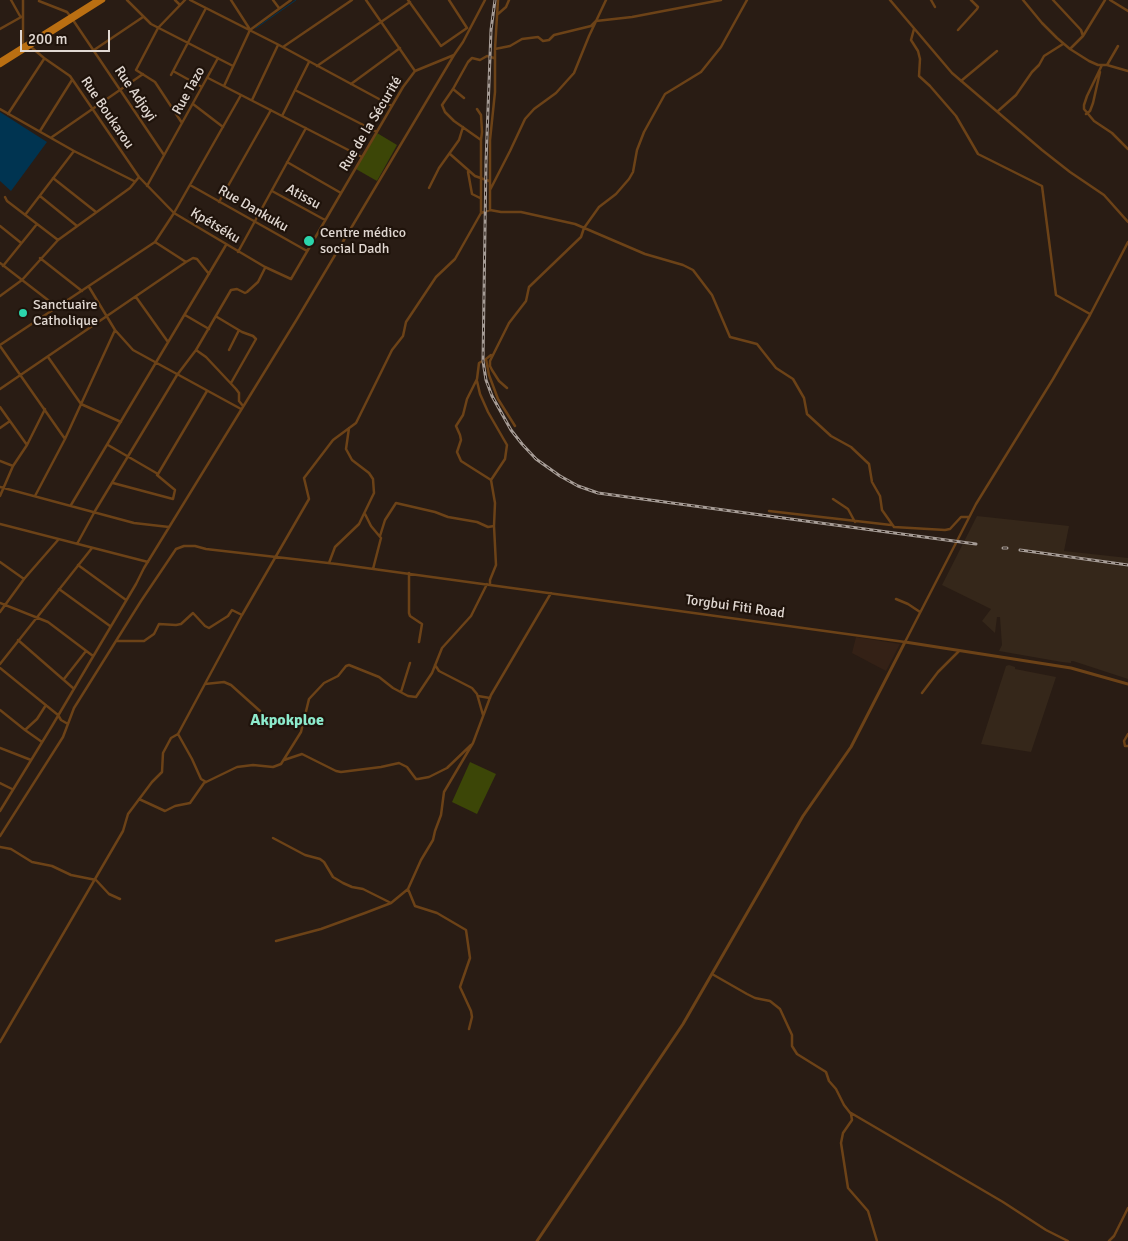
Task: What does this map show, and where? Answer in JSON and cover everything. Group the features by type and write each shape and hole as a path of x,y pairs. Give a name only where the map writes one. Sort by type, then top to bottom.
{"highway":[{"path":"0,65 101,0"},
{"path":"0,61 24,49"}],"street":[{"path":"11,0 22,16"},
{"path":"23,0 24,49"},
{"path":"127,0 143,17 158,28 233,66"},
{"path":"175,0 180,5"},
{"path":"182,123 155,82 136,70 158,28 185,0"},
{"path":"190,0 392,106"},
{"path":"231,0 250,30"},
{"path":"273,0 279,8"},
{"path":"224,86 250,30 291,0"},
{"path":"283,48 352,0"},
{"path":"366,0 415,70"},
{"path":"449,0 468,29"},
{"path":"0,811 169,527 366,205 485,0"},
{"path":"490,210 490,140 495,92 494,49 498,0"},
{"path":"498,14 506,7 509,0"},
{"path":"490,190 525,119 534,109 556,94 574,73 606,0"},
{"path":"494,49 510,46 522,39 538,38 543,41 549,40 554,35 591,26 596,21 632,17 721,0"},
{"path":"507,388 499,381 490,366 494,352 513,317 526,301 529,287 581,237 584,228 599,207 616,194 629,178 633,172 644,132 665,94 700,72 721,47 747,0"},
{"path":"931,0 935,7"},
{"path":"958,30 978,9 971,0"},
{"path":"1023,0 1042,23 1070,49 1089,61 1128,71"},
{"path":"1053,0 1081,30 1083,36"},
{"path":"1070,49 1083,36 1106,0"},
{"path":"1110,0 1128,12"},
{"path":"39,1 67,12 72,18"},
{"path":"317,66 409,1 441,46 468,29"},
{"path":"892,1 944,64 961,81 1070,172 1104,195 1128,222"},
{"path":"170,75 206,8"},
{"path":"0,28 22,16"},
{"path":"94,50 143,17"},
{"name":"Rue Adjoyi","path":"72,18 164,155"},
{"path":"914,29 911,40 919,56 919,76 956,116 978,154 1042,186 1056,295 1090,315"},
{"path":"998,111 1016,95 1044,56 1063,44"},
{"name":"Rue Boukarou","path":"30,45 44,58 70,76 139,177"},
{"path":"252,100 278,45"},
{"path":"1107,65 1118,46"},
{"path":"351,84 400,48"},
{"path":"961,81 997,51"},
{"name":"Rue de la Sécurité","path":"291,279 415,70 454,55"},
{"path":"481,140 454,121 442,108 442,105 472,58 480,60 489,56 495,58"},
{"path":"8,114 44,58"},
{"name":"Rue Tazo","path":"147,186 218,58"},
{"path":"282,116 309,62"},
{"path":"1102,65 1084,105 1086,114 1112,133 1128,149"},
{"path":"1086,114 1090,111 1093,103 1100,70"},
{"path":"173,71 202,88"},
{"path":"52,138 92,108 143,74"},
{"path":"208,78 362,158"},
{"path":"40,131 72,80"},
{"path":"453,89 464,98"},
{"path":"295,90 377,132"},
{"path":"64,439 0,345 155,242 174,213 241,95"},
{"path":"193,104 223,127"},
{"path":"0,109 74,151 134,181"},
{"path":"0,1042 96,880 123,831 128,814 138,799 162,772 163,753 171,738 178,734 242,615 309,499 304,478 333,440 356,423 392,350 403,336 406,322 436,278 455,259 481,213 482,122 477,109"},
{"path":"219,202 271,110"},
{"path":"429,188 439,168 459,140 463,127"},
{"path":"238,252 306,128"},
{"path":"25,215 74,151"},
{"path":"450,154 468,170 490,182"},
{"path":"287,162 341,193"},
{"path":"468,170 472,194 481,198"},
{"path":"0,296 22,280 58,240 130,188 139,177"},
{"name":"Kpétséku","path":"139,177 174,213 238,252 291,279"},
{"path":"53,178 96,212"},
{"name":"Rue Dankuku","path":"190,185 307,251"},
{"name":"Atissu","path":"272,191 325,220"},
{"path":"40,196 77,226"},
{"path":"5,197 7,201 58,240"},
{"path":"481,213 490,210 521,212 575,224 645,254 694,270 712,295 730,337 757,344 776,368 793,380 804,398 808,414 831,436 851,447 869,464 872,482 878,490 882,501 882,510 893,526"},
{"path":"3,266 37,224"},
{"path":"0,226 21,243"},
{"path":"155,242 186,262"},
{"path":"537,1241 683,1024 803,816 851,747 969,517 1000,462 1053,379 1090,315 1128,242"},
{"path":"72,505 226,245"},
{"path":"40,258 82,290"},
{"path":"0,389 22,376 193,258 197,259 209,274"},
{"path":"0,263 57,307"},
{"path":"77,544 177,375 196,350 231,290 237,289 248,292 258,282 265,267"},
{"path":"88,286 115,330 132,350 242,408"},
{"path":"136,297 168,343"},
{"path":"185,315 209,328"},
{"path":"216,317 253,336 256,340 231,383"},
{"path":"36,496 115,330"},
{"path":"229,350 239,330"},
{"path":"196,350 231,383 238,392 242,408"},
{"path":"138,799 164,811 175,806 190,803 206,782 237,767 253,765 273,767 281,764 301,732 309,699 324,683 338,676 346,666 358,667 379,677 393,688 412,698 416,697 432,673 442,648 471,616 490,580 496,564 495,503 491,480 505,459 507,445 488,412 480,394 477,379 479,363 494,352"},
{"path":"48,358 81,404 121,422"},
{"path":"486,359 489,375 498,399 515,426"},
{"path":"477,379 467,399 463,415 456,426 461,440 457,452 461,460 491,480"},
{"path":"157,474 207,391"},
{"path":"0,407 27,445"},
{"path":"0,496 2,487 45,410"},
{"path":"0,428 10,422"},
{"path":"329,563 335,547 358,524 372,499 374,486 368,473 349,456 346,443 349,428"},
{"path":"108,445 157,474 175,490 173,499 113,483"},
{"path":"0,460 14,466"},
{"path":"2,487 134,522 169,527"},
{"path":"833,499 848,509 855,522"},
{"path":"373,569 385,520 396,503 435,512 448,518 477,522 488,527 494,526"},
{"path":"769,511 907,528 945,530 950,528 961,517 969,517"},
{"path":"364,513 370,526 380,536"},
{"path":"0,524 148,562"},
{"path":"0,612 24,579 58,540"},
{"name":"Torgbui Fiti Road","path":"0,836 63,737 74,708 116,640 176,549 184,546 277,556 488,584 905,642 1071,668 1128,684"},
{"path":"0,664 36,616 92,548"},
{"path":"0,562 24,579"},
{"path":"78,565 126,600"},
{"path":"409,574 409,613 410,616 422,624 419,642"},
{"path":"59,588 110,626"},
{"path":"276,941 321,929 391,903 408,889 421,860 433,840 441,815 444,792 473,743 490,698 551,593"},
{"path":"896,599 920,612"},
{"path":"0,603 48,622 93,656"},
{"path":"116,640 144,641 154,634 159,624 180,624 193,613 209,628 228,616 232,610 242,615"},
{"path":"18,640 74,688"},
{"path":"64,679 86,651"},
{"path":"922,693 938,672 958,651"},
{"path":"401,692 410,663"},
{"path":"435,665 439,671 472,688 478,696 483,716"},
{"path":"0,668 68,724"},
{"path":"432,673 439,671"},
{"path":"205,684 224,682 231,685 260,711"},
{"path":"478,696 490,698"},
{"path":"25,730 37,719 46,705"},
{"path":"0,710 42,742"},
{"path":"178,734 192,759 200,780 206,782"},
{"path":"1128,734 1124,742 1125,746 1128,746"},
{"path":"283,761 302,754 341,772 399,763 404,764 418,779 447,768 473,743"},
{"path":"0,748 31,760"},
{"path":"0,783 12,789"},
{"path":"273,838 305,855 320,859 333,877 343,883 363,889 391,903"},
{"path":"0,847 11,849 32,862 52,866 71,875 96,880 109,894 120,899"},
{"path":"408,889 415,906 437,913 466,930 470,958 460,986 471,1011 472,1017 469,1029"},
{"path":"712,974 747,994 770,1001 780,1009 792,1035 792,1046 797,1054 826,1072 829,1081 836,1089 852,1120 843,1133 841,1143 848,1188 868,1211 876,1241"},
{"path":"849,1112 982,1189 1046,1230 1068,1241"},
{"path":"1109,1241 1114,1236 1128,1208"}],"shaded area":[{"path":"977,516 1069,526 1064,551 1128,558 1128,679 1073,661 1071,663 1062,662 999,651 1002,645 1000,617 997,617 995,633 982,621 991,609 942,585"},
{"path":"856,637 900,644 886,671 852,653"},
{"path":"1006,666 1015,667 1015,669 1056,677 1031,752 981,744"}],"green space":[{"path":"377,133 397,145 377,181 356,169"},
{"path":"470,762 496,774 477,814 452,802"}],"water":[{"path":"0,112 47,142 11,191 0,181"}],"waterway":[{"path":"256,28 296,0"}],"railway":[{"path":"495,0 491,30 486,162 483,361 486,380 492,396 511,430 522,444 536,459 560,476 578,486 598,493 976,544"},
{"path":"1020,550 1128,565"}],"place":[{"name":"Centre médico social Dadh","path":"309,241"},
{"name":"Sanctuaire Catholique","path":"23,313"}],"district":[{"name":"Akpokploe","path":"287,721"}]}
